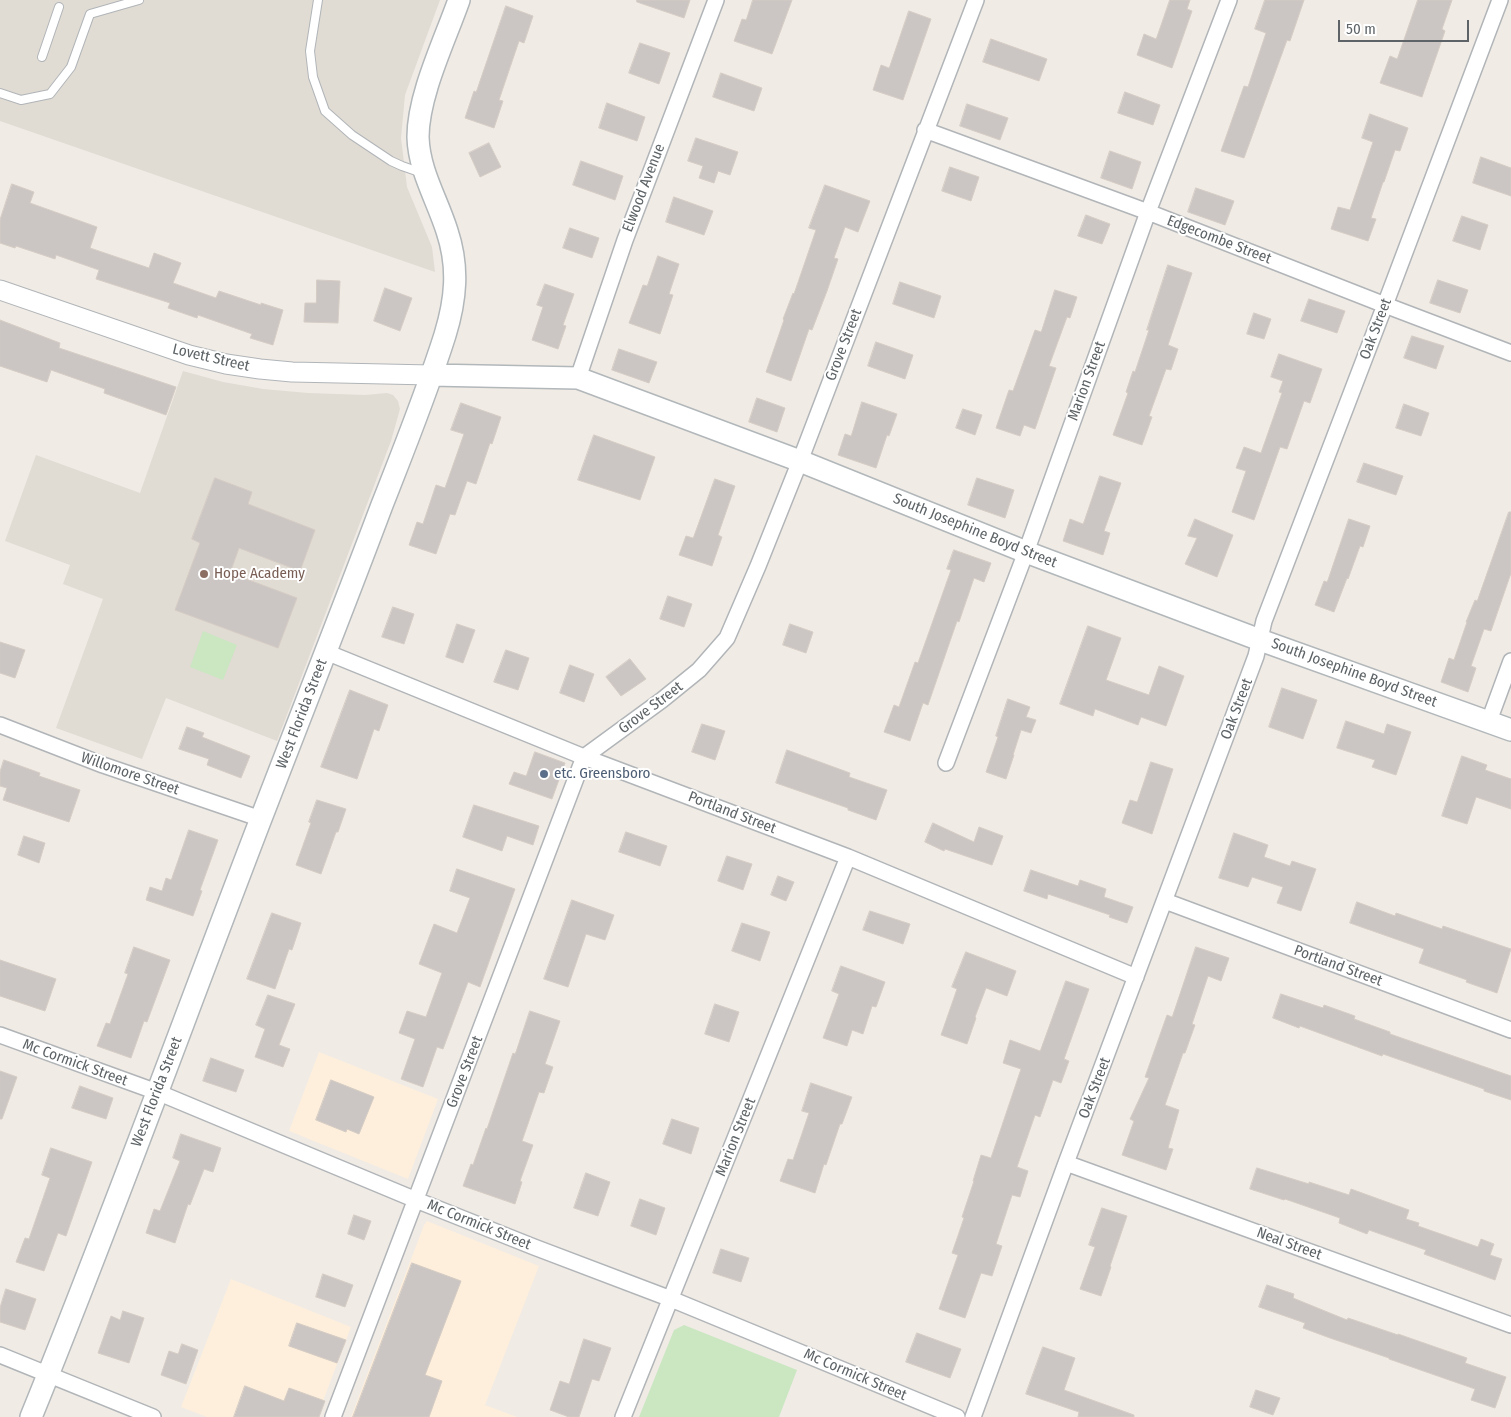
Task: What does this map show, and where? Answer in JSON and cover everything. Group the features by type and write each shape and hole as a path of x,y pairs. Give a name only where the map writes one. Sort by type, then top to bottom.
{"main road":[{"name":"West Florida Street","path":"32,1417 326,652 431,375 450,315 454,291 455,260 447,230 424,174 418,139 419,120 429,82 459,0"},
{"name":"South Josephine Boyd Street","path":"431,375 578,378 800,461 1026,552 1260,640 1511,730"}],"street":[{"name":"Elwood Avenue","path":"578,378 625,240 716,0"},
{"name":"Grove Street","path":"333,1417 584,758 699,670 727,638 800,461 976,0"},
{"name":"Marion Street","path":"946,763 1026,552 1148,212 1229,0"},
{"name":"Oak Street","path":"973,1417 1256,656 1264,621 1500,0"},
{"name":"Edgecombe Street","path":"925,130 1148,212 1385,306 1511,352"},
{"name":"Lovett Street","path":"0,290 189,355 226,364 292,372 431,375"},
{"name":"Portland Street","path":"326,652 584,758 848,857 1136,978"},
{"path":"1489,721 1511,661"},
{"name":"Willomore Street","path":"0,725 103,765 261,819"},
{"name":"Marion Street","path":"623,1417 848,857"},
{"name":"Portland Street","path":"1165,901 1511,1030"},
{"name":"Mc Cormick Street","path":"0,1035 157,1092 534,1248 671,1299 957,1417"},
{"name":"Neal Street","path":"1066,1163 1511,1325"},
{"path":"0,1355 153,1417"}],"lane":[{"path":"0,93 21,100 50,94 71,67 90,14 139,0"},
{"path":"318,0 310,51 313,77 325,111 352,136 391,161 424,174"},
{"path":"42,57 59,8"}],"shaded area":[{"path":"0,0 440,0 405,95 401,138 407,187 432,247 435,272 0,121"},
{"name":"Hope Academy","path":"183,371 223,382 263,389 365,395 387,393 393,395 398,401 400,409 391,441 277,741 166,698 142,759 56,728 103,599 63,584 70,565 5,541 36,455 140,493"},
{"path":"319,1052 438,1099 408,1179 289,1131"},
{"path":"427,1221 539,1266 485,1405 517,1417 351,1417"},
{"path":"231,1279 351,1327 317,1417 207,1417 181,1407"}],"green space":[{"path":"203,631 237,645 223,680 190,667"},
{"path":"684,1325 797,1370 779,1417 639,1417 674,1330"}],"building":[{"path":"637,0 690,0 684,18 637,2"},
{"path":"753,0 792,0 772,54 734,41 742,19 746,20"},
{"path":"1170,0 1190,0 1187,9 1192,11 1172,68 1137,55 1144,34 1156,39"},
{"path":"1265,0 1304,0 1290,41 1287,40 1244,158 1221,151 1244,86 1248,87 1266,33 1255,29"},
{"path":"1418,0 1452,0 1442,29 1445,31 1422,97 1380,83 1390,56 1397,59"},
{"path":"506,6 533,16 524,43 519,41 499,100 503,101 494,128 465,118"},
{"path":"909,11 931,19 903,100 873,90 881,65 889,68"},
{"path":"991,39 1047,59 1039,81 983,62"},
{"path":"640,43 670,53 659,84 629,73"},
{"path":"721,73 762,88 754,111 713,97"},
{"path":"1125,92 1160,105 1153,125 1118,113"},
{"path":"607,103 645,117 637,141 599,128"},
{"path":"967,104 1008,118 1000,140 960,126"},
{"path":"1370,114 1408,128 1400,151 1395,150 1383,182 1371,218 1376,219 1368,241 1331,229 1338,207 1350,210 1373,142 1362,138"},
{"path":"696,138 738,152 730,175 718,171 714,183 699,178 703,166 688,161"},
{"path":"489,143 501,167 480,177 469,153"},
{"path":"1110,151 1141,162 1132,189 1101,178"},
{"path":"1481,157 1511,168 1511,196 1473,183"},
{"path":"581,161 623,176 615,200 573,185"},
{"path":"950,167 979,177 971,201 942,191"},
{"path":"12,184 34,192 30,203 97,227 90,248 149,268 154,253 181,263 173,283 216,298 219,291 283,310 273,345 250,338 252,334 198,315 197,318 168,308 170,303 96,279 99,270 56,255 55,259 16,246 15,248 0,243 0,220"},
{"path":"825,185 870,201 858,232 845,227 834,258 838,259 827,291 812,330 809,329 791,381 766,372 783,319 794,294 816,230 809,228"},
{"path":"1196,188 1234,201 1225,225 1188,212"},
{"path":"674,197 713,211 704,235 666,222"},
{"path":"1086,215 1110,224 1102,244 1078,236"},
{"path":"1462,216 1488,225 1480,250 1453,241"},
{"path":"570,228 599,238 592,258 563,248"},
{"path":"658,256 679,264 669,294 673,295 660,334 629,323 643,285 647,286"},
{"path":"1168,265 1192,273 1168,345 1178,349 1171,370 1166,369 1149,416 1152,417 1142,445 1113,435 1128,393 1126,392 1133,371 1135,372 1149,330 1147,330"},
{"path":"317,280 340,281 338,323 304,322 305,303 316,303"},
{"path":"1438,280 1468,290 1460,313 1430,303"},
{"path":"900,282 941,296 934,318 893,304"},
{"path":"545,284 574,294 563,325 566,326 558,349 532,340 543,307 537,305"},
{"path":"385,288 412,298 400,331 374,321"},
{"path":"1055,290 1077,297 1070,318 1067,317 1049,366 1056,368 1035,429 1024,425 1020,436 996,428 1009,390 1013,391 1035,330 1041,332"},
{"path":"1309,299 1345,311 1337,333 1301,321"},
{"path":"1254,313 1271,319 1264,339 1247,334"},
{"path":"0,320 60,343 59,348 176,387 166,415 104,393 105,389 51,370 47,382 0,366"},
{"path":"1412,336 1444,346 1436,369 1404,358"},
{"path":"876,342 913,355 905,379 868,366"},
{"path":"619,349 657,362 649,383 612,370"},
{"path":"1279,354 1322,369 1310,403 1304,401 1287,449 1280,447 1254,520 1232,512 1246,471 1236,468 1244,447 1261,453 1282,393 1279,392 1283,381 1271,377"},
{"path":"757,398 785,408 777,432 749,422"},
{"path":"862,402 897,414 889,436 887,435 876,468 838,455 845,434 851,436"},
{"path":"461,403 501,417 476,484 467,481 455,515 450,514 436,554 409,545 417,522 423,524 436,485 445,488 464,434 451,430"},
{"path":"1404,404 1429,413 1421,436 1396,428"},
{"path":"963,409 982,415 975,435 956,428"},
{"path":"594,435 655,457 640,500 578,480"},
{"path":"1364,463 1403,476 1396,495 1357,482"},
{"path":"1100,476 1121,483 1104,531 1110,533 1103,555 1063,541 1070,519 1083,524"},
{"path":"215,478 252,492 248,504 315,530 300,571 239,548 230,573 297,598 278,648 175,610 200,543 192,539"},
{"path":"977,478 1014,490 1005,518 968,505"},
{"path":"715,479 735,486 718,535 722,537 712,566 679,555 686,536 693,538"},
{"path":"1509,512 1511,512 1511,573 1491,631 1484,629 1471,666 1476,668 1468,692 1441,682 1449,658 1454,660 1466,622 1475,600 1477,601"},
{"path":"1195,519 1233,535 1217,577 1185,564 1197,538 1188,536"},
{"path":"1349,519 1370,526 1363,547 1360,546 1334,612 1315,605 1324,581 1327,582"},
{"path":"954,550 991,563 984,582 974,578 928,705 923,703 910,741 884,732 894,705 899,707 915,662 918,663 951,570 947,569"},
{"path":"668,596 692,604 684,627 660,619"},
{"path":"393,607 414,614 404,644 382,637"},
{"path":"457,624 475,630 463,663 446,657"},
{"path":"790,624 813,632 806,653 783,645"},
{"path":"1088,626 1121,638 1106,680 1149,695 1159,666 1184,676 1166,726 1141,717 1138,725 1095,709 1093,716 1060,704"},
{"path":"0,642 25,650 15,678 0,673"},
{"path":"506,650 529,658 518,690 494,682"},
{"path":"630,659 646,679 621,696 606,677"},
{"path":"570,665 594,674 584,702 560,693"},
{"path":"1282,688 1317,700 1303,739 1269,727"},
{"path":"350,690 388,705 379,731 374,729 357,779 321,767"},
{"path":"1008,699 1030,707 1026,717 1036,720 1031,733 1021,730 1006,779 986,772"},
{"path":"1346,721 1384,734 1387,724 1411,732 1396,775 1372,767 1375,760 1337,748"},
{"path":"702,724 725,731 715,760 692,752"},
{"path":"187,727 204,733 202,737 250,756 241,778 207,765 209,759 179,749"},
{"path":"787,750 850,773 849,777 887,790 876,820 848,810 848,808 776,783"},
{"name":"etc. Greensboro","path":"535,752 565,763 552,799 509,784 514,772 526,776"},
{"path":"1462,756 1487,765 1485,770 1511,779 1511,809 1476,797 1467,824 1442,816"},
{"path":"4,760 40,773 39,776 80,790 69,822 3,800 7,788 0,786 0,772"},
{"path":"1151,762 1173,769 1152,834 1122,823 1130,800 1137,802"},
{"path":"317,800 346,809 321,874 296,865"},
{"path":"474,805 539,826 533,845 507,836 502,851 463,837"},
{"path":"933,823 974,842 979,827 1003,836 992,865 945,849 944,851 925,842"},
{"path":"189,830 218,840 193,916 146,900 150,887 162,891 166,878 171,880"},
{"path":"626,832 667,846 660,866 619,852"},
{"path":"1234,833 1268,845 1264,857 1290,866 1292,861 1316,869 1301,911 1277,903 1283,887 1252,877 1248,887 1219,878"},
{"path":"24,836 45,843 39,863 18,855"},
{"path":"727,856 752,864 743,890 718,881"},
{"path":"457,869 515,889 480,987 468,982 443,1049 437,1047 423,1087 401,1079 415,1039 399,1033 407,1011 426,1017 442,973 419,964 434,924 457,933 470,898 450,891"},
{"path":"1031,870 1078,886 1080,880 1106,889 1104,897 1133,907 1127,923 1109,917 1110,915 1048,894 1047,899 1024,891"},
{"path":"778,876 794,882 786,901 771,895"},
{"path":"572,900 614,915 605,940 586,934 568,987 544,979"},
{"path":"1357,902 1395,916 1396,913 1442,929 1443,926 1511,949 1497,993 1419,963 1424,949 1350,923"},
{"path":"870,911 910,924 903,944 863,930"},
{"path":"272,913 301,923 292,950 289,949 275,989 247,979"},
{"path":"742,923 770,932 760,961 732,951"},
{"path":"134,947 170,960 147,1022 144,1021 131,1058 97,1046 106,1023 110,1024 128,974 125,973"},
{"path":"1196,947 1229,958 1221,981 1208,976 1192,1024 1195,1025 1165,1105 1179,1110 1168,1148 1173,1149 1166,1170 1122,1155 1134,1121 1130,1119 1149,1078 1145,1077 1167,1015 1172,1017"},
{"path":"966,952 1016,971 1007,996 986,988 967,1044 941,1035 957,989 952,987"},
{"path":"0,960 56,979 45,1011 0,996"},
{"path":"841,966 885,982 876,1007 872,1006 863,1034 852,1030 847,1046 823,1038 839,994 832,991"},
{"path":"1066,981 1089,989 1064,1059 1069,1061 1061,1083 1053,1080 1040,1117 1035,1115 1017,1167 1028,1171 1020,1197 1012,1195 996,1244 1002,1246 992,1276 981,1273 965,1318 939,1309 958,1255 952,1253 964,1218 962,1217 981,1155 991,1158 1021,1069 1003,1063 1010,1040 1040,1051"},
{"path":"1281,994 1323,1008 1324,1005 1355,1016 1354,1019 1390,1032 1390,1034 1511,1076 1511,1100 1383,1054 1382,1056 1273,1018"},
{"path":"268,995 295,1004 279,1045 290,1049 283,1067 255,1057 265,1029 256,1025"},
{"path":"715,1004 739,1012 729,1042 705,1034"},
{"path":"530,1011 560,1021 545,1064 553,1067 544,1093 539,1092 522,1141 533,1145 520,1181 522,1182 515,1204 463,1186 487,1129 513,1053 515,1054"},
{"path":"211,1058 244,1070 236,1092 203,1081"},
{"path":"0,1071 17,1077 2,1119 0,1119"},
{"path":"331,1080 374,1097 359,1134 347,1129 346,1132 316,1120"},
{"path":"811,1083 852,1097 842,1124 840,1124 826,1165 824,1164 815,1193 780,1181 788,1159 793,1160 809,1113 802,1111"},
{"path":"80,1086 113,1098 106,1119 72,1108"},
{"path":"672,1119 699,1128 691,1154 663,1144"},
{"path":"181,1134 221,1148 213,1172 204,1169 190,1205 188,1204 175,1243 146,1233 154,1209 160,1211 180,1161 173,1158"},
{"path":"51,1148 92,1162 66,1236 58,1233 44,1271 16,1262 25,1238 29,1239 50,1178 42,1175"},
{"path":"1257,1168 1349,1195 1351,1189 1409,1210 1406,1219 1419,1223 1418,1226 1478,1247 1481,1239 1494,1244 1490,1255 1502,1259 1495,1280 1424,1254 1426,1250 1369,1230 1367,1234 1339,1223 1340,1218 1250,1189"},
{"path":"586,1173 610,1182 598,1216 574,1208"},
{"path":"640,1199 665,1208 656,1235 631,1226"},
{"path":"1102,1208 1127,1216 1101,1296 1080,1289 1095,1247 1089,1245"},
{"path":"354,1215 371,1221 364,1240 348,1234"},
{"path":"721,1249 749,1258 741,1282 713,1273"},
{"path":"412,1263 461,1281 425,1375 442,1381 429,1417 353,1417"},
{"path":"323,1274 353,1285 345,1307 316,1297"},
{"path":"1267,1285 1294,1294 1293,1298 1347,1320 1348,1318 1467,1358 1465,1363 1506,1377 1495,1408 1471,1400 1475,1389 1303,1328 1305,1323 1259,1307"},
{"path":"6,1289 36,1299 25,1330 0,1322 0,1308"},
{"path":"123,1311 144,1318 129,1363 98,1353 111,1316 120,1320"},
{"path":"297,1323 346,1340 337,1363 289,1346"},
{"path":"917,1333 961,1349 950,1378 906,1362"},
{"path":"584,1339 611,1348 599,1381 592,1379 579,1417 569,1417 550,1410 560,1381 569,1384"},
{"path":"182,1344 198,1350 186,1384 161,1375 169,1351 178,1354"},
{"path":"1043,1347 1075,1358 1064,1390 1134,1415 1134,1417 1078,1417 1079,1412 1026,1394"},
{"path":"245,1386 284,1401 289,1388 325,1401 319,1417 234,1417"},
{"path":"1256,1390 1280,1398 1273,1415 1250,1407"}],"place":[{"name":"Hope Academy","path":"204,574"},
{"name":"etc. Greensboro","path":"544,774"}]}
